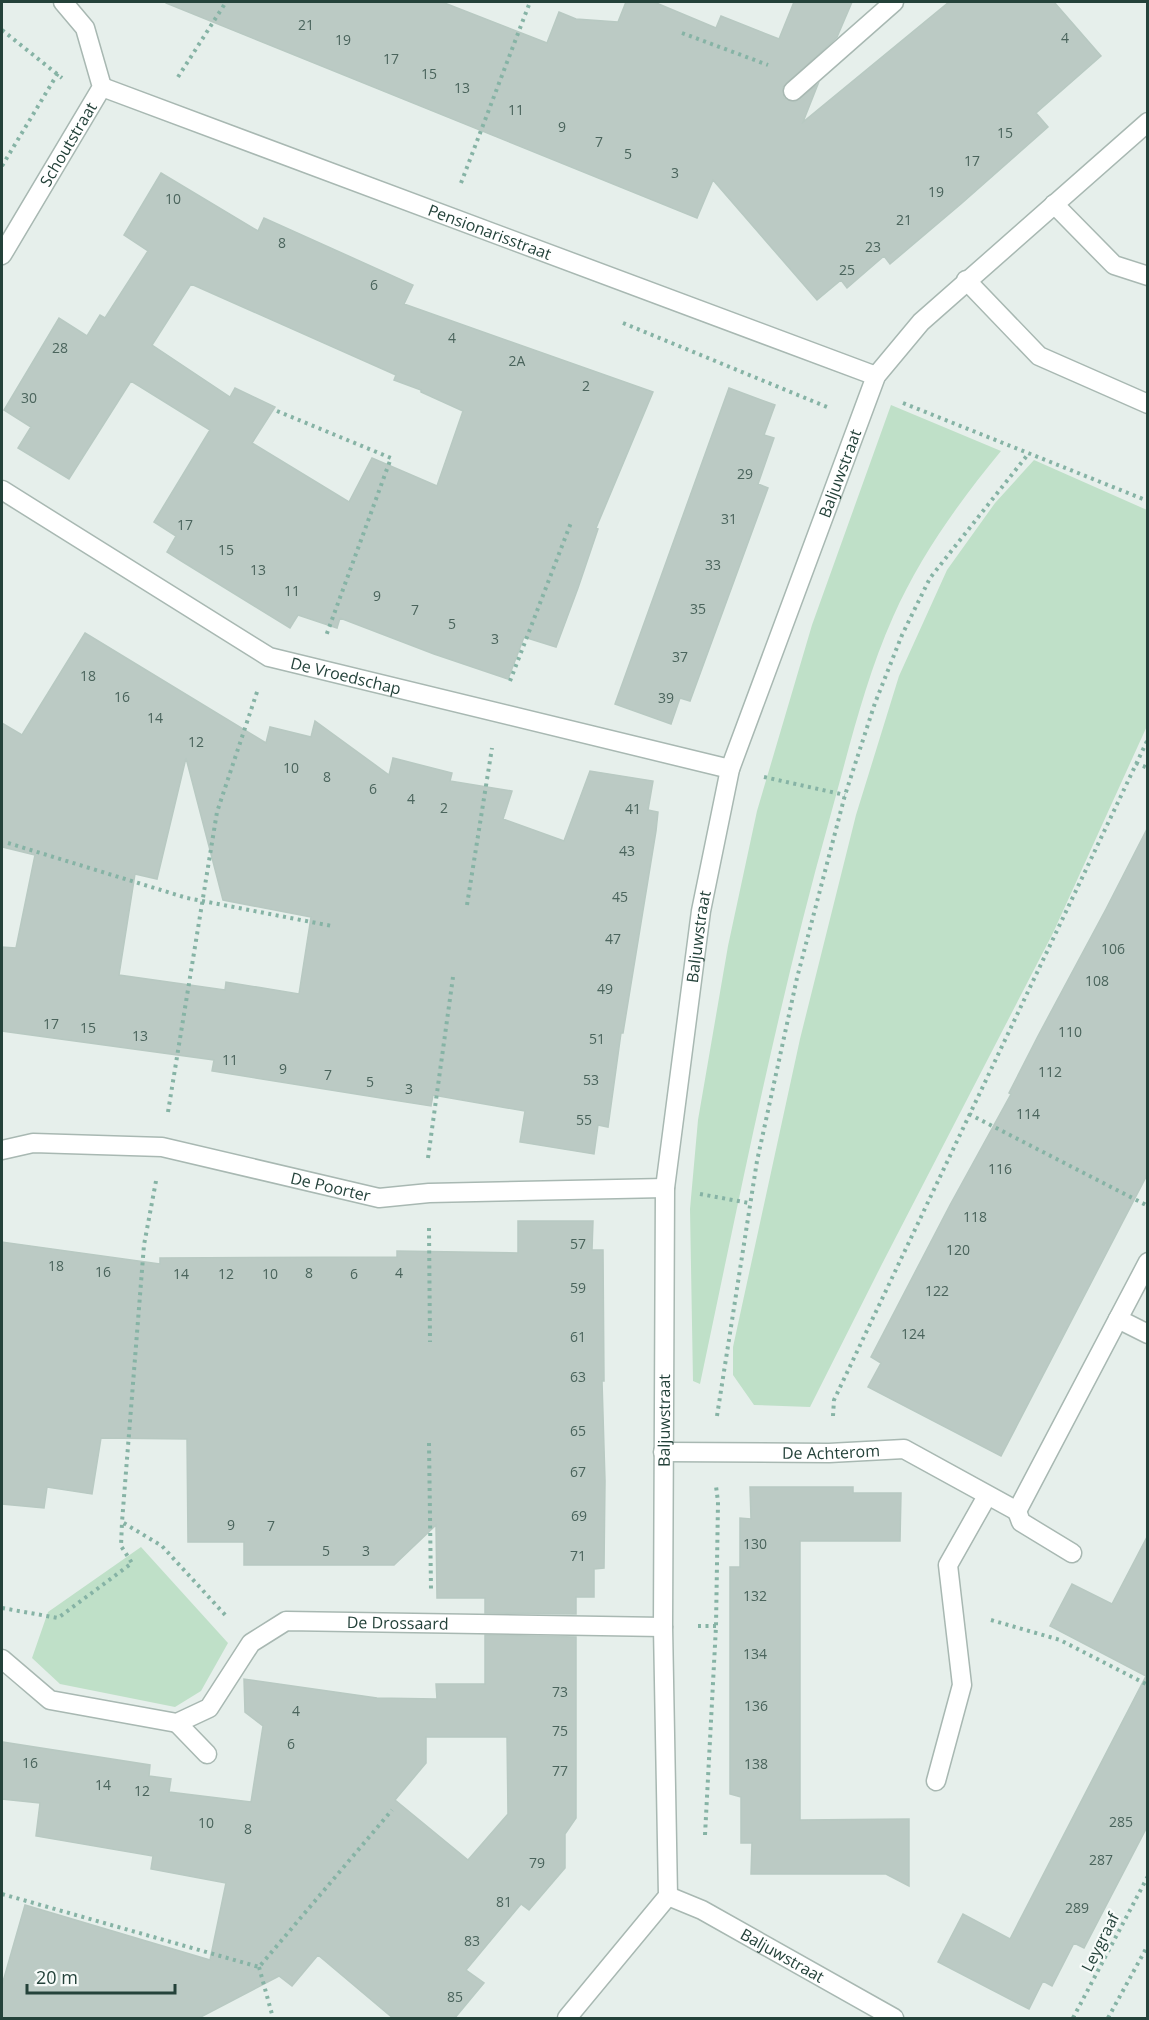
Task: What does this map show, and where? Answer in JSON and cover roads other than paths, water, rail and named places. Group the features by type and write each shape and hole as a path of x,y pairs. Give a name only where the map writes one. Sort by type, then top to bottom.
{"street":[{"name":"Schoutstraat","path":"2,255 102,87 85,28 63,2"},
{"path":"799,85 894,2"},
{"name":"Pensionarisstraat","path":"102,87 449,216 874,383"},
{"name":"Baljuwstraat","path":"894,2019 702,1910 668,1896 663,1627 665,1188 701,911 730,770 874,383 921,322 1148,122"},
{"path":"1054,204 1114,265 1148,276"},
{"path":"966,280 1039,356 1148,404"},
{"name":"De Vroedschap","path":"2,490 268,657 730,770"},
{"name":"De Poorter","path":"2,1150 33,1143 162,1148 379,1198 426,1194 665,1188"},
{"path":"1072,1552 1020,1522 1017,1511 1148,1262"},
{"path":"1118,1319 1148,1334"},
{"name":"De Achterom","path":"663,1452 829,1453 904,1449 1017,1511"},
{"path":"936,1782 962,1685 948,1565 987,1496"},
{"name":"De Drossaard","path":"177,1723 209,1708 251,1642 286,1622 663,1627"},
{"path":"2,1659 50,1701 177,1723 207,1754"},
{"path":"567,2019 668,1896"}]}
